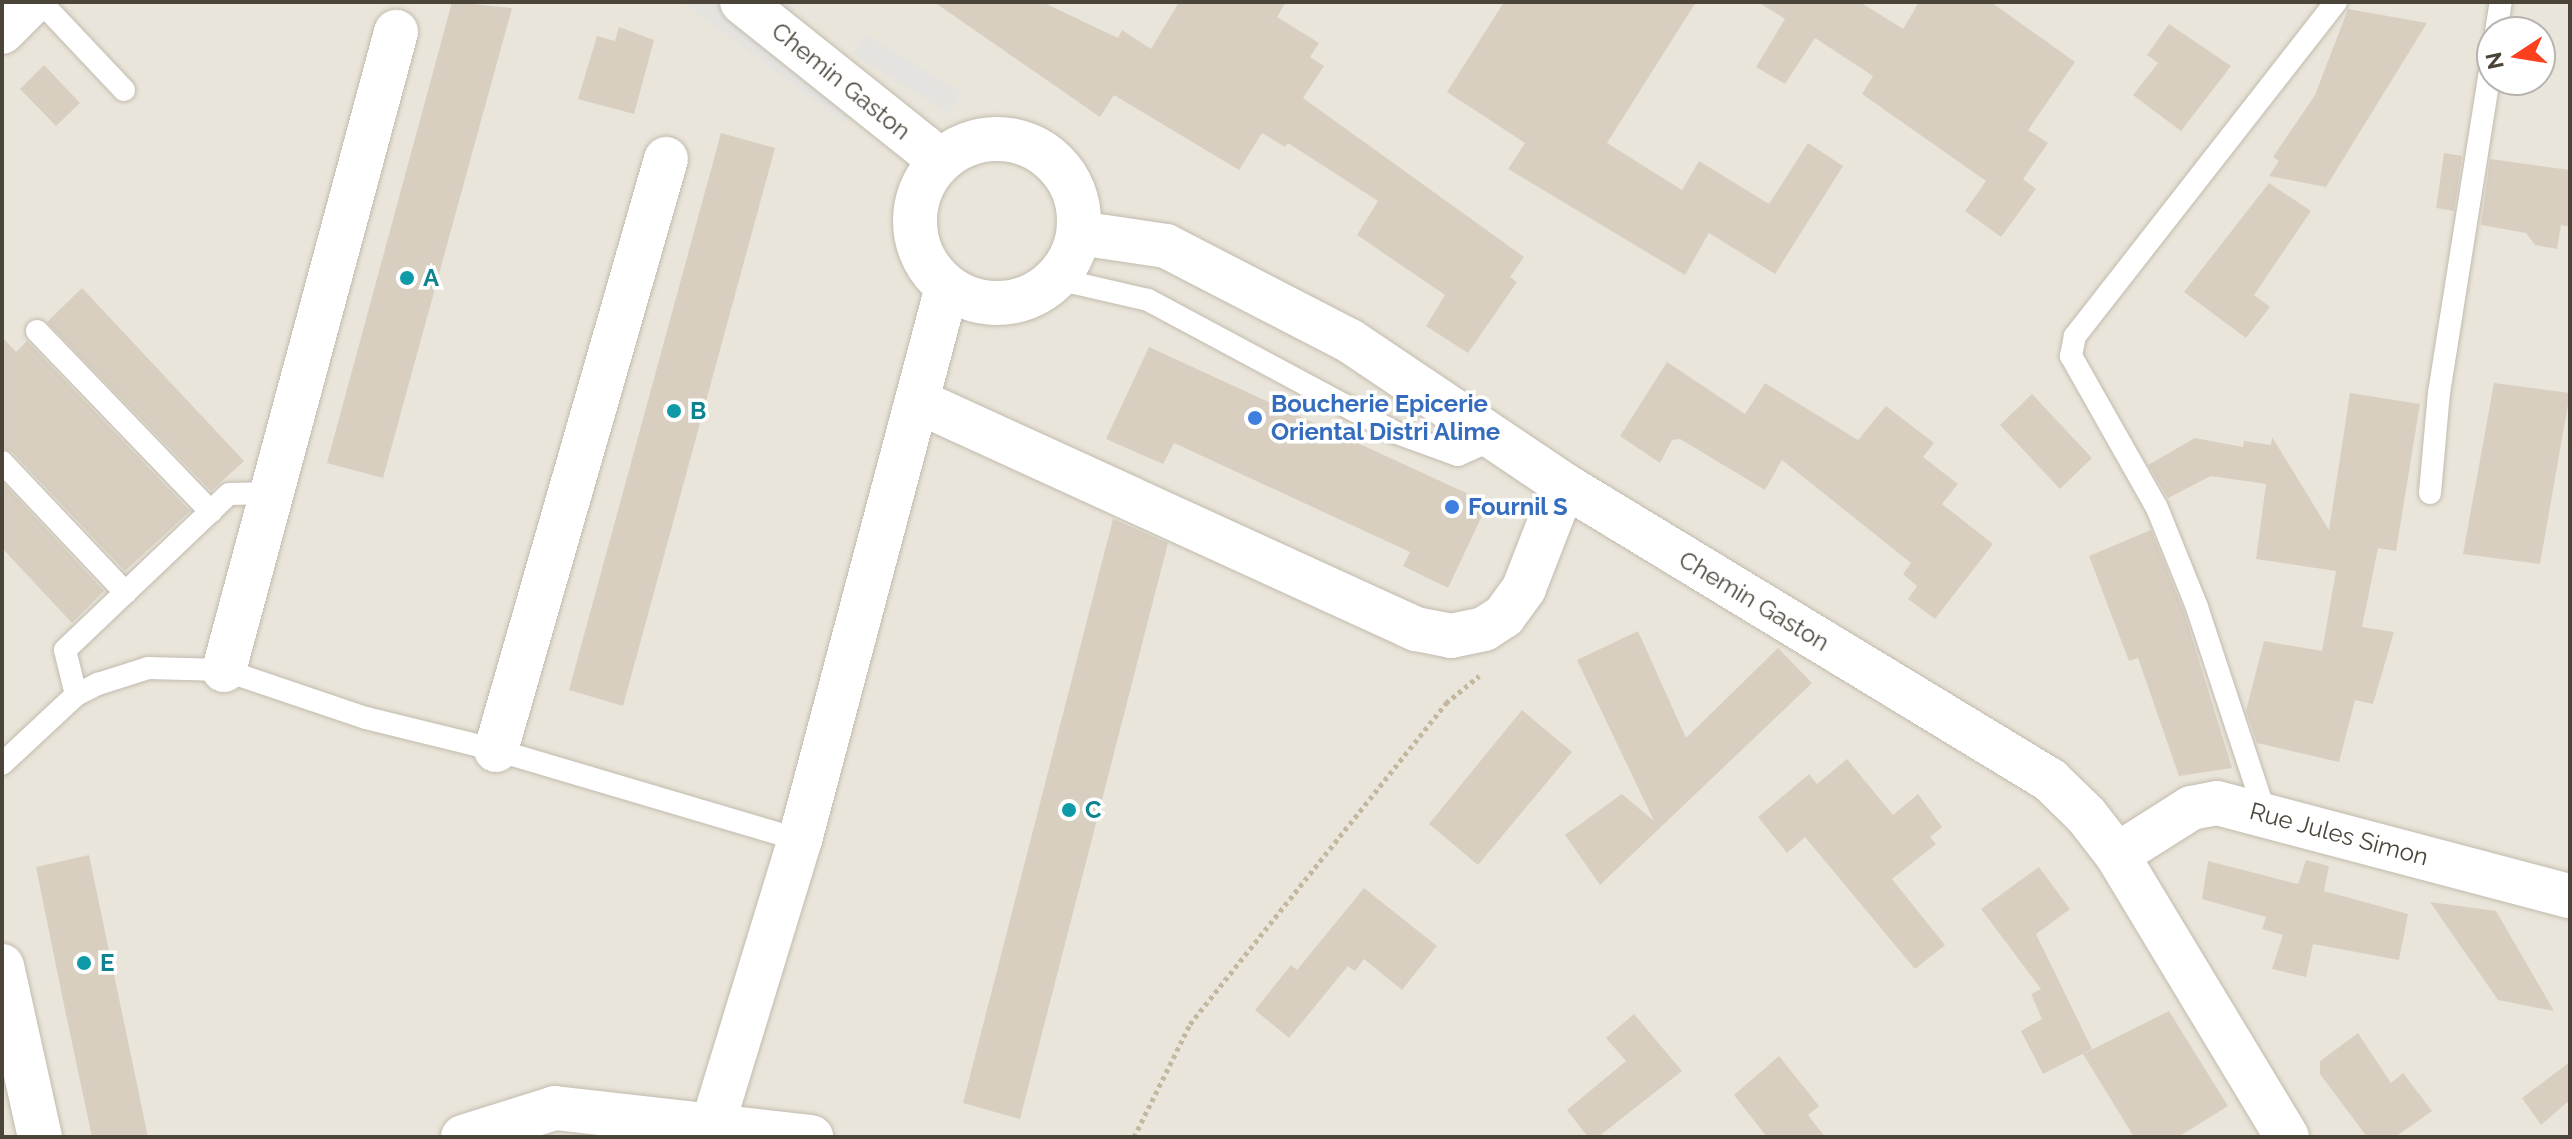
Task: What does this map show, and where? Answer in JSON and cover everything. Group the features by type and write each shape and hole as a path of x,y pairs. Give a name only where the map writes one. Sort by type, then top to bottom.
{"street":[{"path":"2,32 32,2"},
{"name":"Chemin Gaston","path":"742,2 940,160"},
{"path":"224,670 396,32"},
{"path":"986,139 1012,139 1036,148 1071,184 1079,208 1079,233 1071,258 1057,279 1015,302 980,301 947,287 919,249 915,225 917,201 940,160 986,139"},
{"path":"496,750 666,159"},
{"name":"Chemin Gaston","path":"1079,233 1166,246 1350,341 1497,437 1564,485 2050,780 2086,815 2117,855 2273,1132"},
{"path":"710,1132 800,840 947,287"},
{"path":"917,401 1416,629 1451,636 1484,629 1504,616 1524,588 1564,485"},
{"name":"Rue Jules Simon","path":"2117,855 2191,808 2217,803 2265,813 2570,896"},
{"path":"2,966 40,1137"},
{"path":"463,1137 555,1108 710,1132 811,1137"}],"lane":[{"path":"41,2 124,90"},
{"path":"2265,813 2197,607 2157,508 2071,356 2075,336 2336,2"},
{"path":"2430,493 2439,393 2486,96"},
{"path":"1057,279 1148,300 1394,432 1458,455 1497,437"},
{"path":"37,331 211,512"},
{"path":"2,462 126,593"},
{"path":"76,695 65,650 229,494 272,493"},
{"path":"2,764 76,695 148,668 224,670 366,718 496,750 800,840"}],"path":[{"path":"1134,1137 1190,1024 1446,703 1481,674"}],"shaded area":[{"path":"2,2 2570,2 2570,1137 2,1137"},
{"path":"682,2 788,2 796,8 780,31 864,98 845,123"},
{"path":"864,34 962,93 949,113 853,54"}],"building":[{"name":"A","path":"452,2 512,8 383,478 327,463"},
{"path":"934,2 1042,2 1118,38 1122,30 1151,49 1179,2 1286,2 1277,17 1319,43 1310,57 1324,66 1303,98 1524,257 1510,277 1517,282 1468,353 1426,326 1445,295 1357,235 1378,201 1288,143 1285,147 1262,133 1239,170 1114,95 1100,117"},
{"path":"1504,2 1696,2 1607,143 1682,190 1699,161 1769,204 1808,143 1843,166 1775,274 1709,233 1685,275 1508,169 1525,143 1447,92"},
{"path":"1758,2 1860,2 1903,29 1919,2 1991,2 2075,62 2028,130 2048,143 2023,179 2036,189 2001,237 1965,211 1986,181 1862,94 1873,76 1815,38 1785,84 1756,67 1785,19"},
{"path":"2348,9 2427,23 2326,187 2269,176 2279,161 2273,157 2315,95"},
{"path":"2169,24 2231,66 2181,131 2133,95 2158,63 2147,55"},
{"path":"619,27 654,40 634,114 578,99 597,36 615,41"},
{"path":"44,65 80,103 56,126 20,89"},
{"name":"B","path":"721,133 775,148 623,706 569,690"},
{"path":"2444,153 2462,156 2454,211 2436,208"},
{"path":"2490,159 2570,170 2570,227 2561,225 2557,249 2535,245 2526,233 2481,225"},
{"path":"2269,183 2311,211 2254,295 2270,307 2246,338 2184,292"},
{"path":"82,288 244,461 211,491 47,322"},
{"path":"2,337 16,352 27,341 190,511 125,571 12,452 2,448"},
{"path":"1149,347 1488,503 1448,588 1403,566 1410,552 1174,443 1163,464 1106,439"},
{"path":"1667,362 1745,414 1765,383 1858,440 1886,406 1934,443 1923,457 1958,484 1942,504 1993,544 1935,619 1908,599 1917,586 1903,574 1911,563 1782,460 1765,490 1680,439 1672,440 1660,463 1620,436"},
{"path":"2494,383 2570,393 2540,564 2463,554"},
{"path":"2350,393 2420,404 2396,551 2378,548 2362,627 2394,632 2373,704 2355,700 2339,762 2257,743 2246,711 2264,641 2322,651 2336,571 2256,559 2266,484 2211,476 2168,498 2148,465 2195,438 2243,447 2244,441 2271,445 2272,437 2329,530"},
{"path":"2032,394 2092,458 2060,489 2000,425"},
{"path":"2,482 104,591 72,623 2,548"},
{"name":"C","path":"1113,519 1168,543 1020,1119 963,1103"},
{"path":"2151,530 2184,612 2232,768 2179,776 2138,658 2129,661 2089,556"},
{"path":"1638,631 1686,738 1778,648 1812,683 1600,885 1565,835 1622,794 1654,821 1577,660"},
{"path":"1522,710 1572,752 1478,865 1429,824"},
{"path":"1847,759 1893,815 1918,794 1942,827 1930,837 1936,844 1892,879 1945,945 1915,969 1805,837 1787,853 1758,817 1809,774 1817,784"},
{"name":"E","path":"89,855 148,1137 92,1137 64,1005 36,867"},
{"path":"2306,860 2329,866 2324,891 2408,914 2399,960 2313,944 2306,977 2272,969 2283,935 2262,929 2266,917 2202,899 2208,861 2298,884"},
{"path":"2039,867 2070,909 2036,934 2092,1049 2043,1074 2021,1031 2042,1019 2031,994 2041,989 1981,909"},
{"path":"1364,888 1437,946 1402,990 1364,959 1355,971 1348,966 1289,1038 1255,1010 1291,965 1297,970"},
{"path":"2430,902 2496,911 2554,1011 2498,1000"},
{"path":"2169,1011 2228,1106 2178,1137 2134,1137 2083,1054"},
{"path":"1634,1014 1682,1071 1598,1137 1588,1137 1567,1110 1626,1061 1606,1038"},
{"path":"2358,1033 2391,1083 2403,1073 2432,1111 2395,1137 2367,1137 2320,1074 2320,1061"},
{"path":"1779,1056 1819,1106 1808,1115 1825,1137 1767,1137 1734,1095"},
{"path":"2570,1062 2570,1100 2541,1125 2522,1098"}],"place":[{"name":"A","path":"407,278"},
{"name":"B","path":"674,411"},
{"name":"Boucherie Epicerie Oriental Distri Alime","path":"1255,418"},
{"name":"Fournil S","path":"1452,507"},
{"name":"C","path":"1069,810"},
{"name":"E","path":"84,963"}]}
